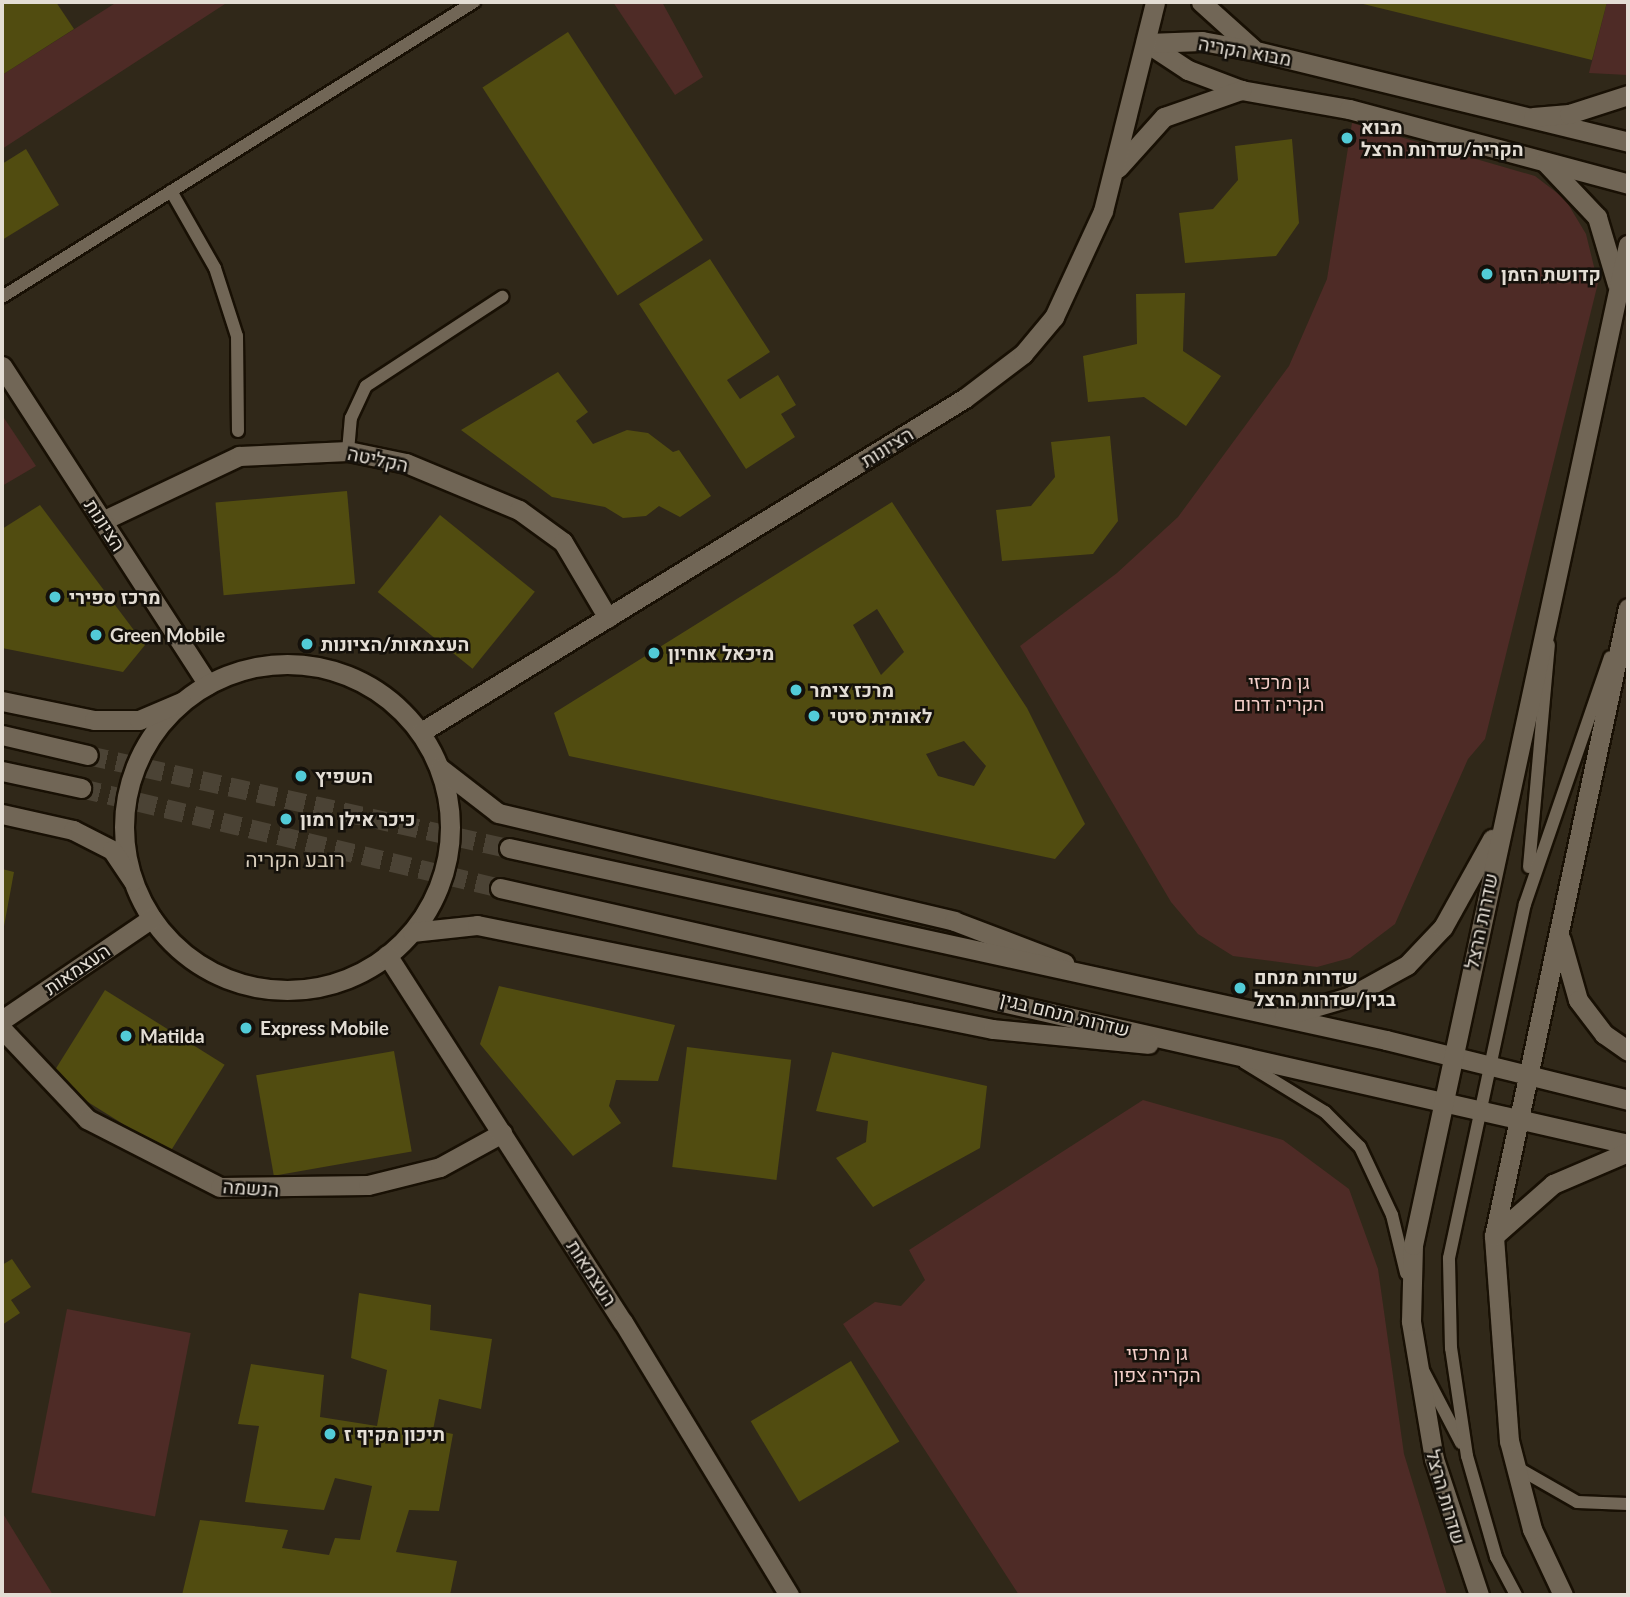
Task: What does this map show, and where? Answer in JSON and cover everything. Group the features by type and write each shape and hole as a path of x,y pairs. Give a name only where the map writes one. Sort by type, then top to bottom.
{"main road":[{"name":"הציונות","path":"421,732 965,398 1023,354 1054,317 1083,263 1113,174 1155,2"},
{"path":"1200,2 1256,51"},
{"name":"מבוא הקריה","path":"1147,43 1202,41 1256,51 1628,142"},
{"name":"מבוא הקריה","path":"1147,43 1188,70 1241,90 1349,109 1628,184"},
{"path":"1113,174 1164,117 1241,90"},
{"path":"1533,117 1569,114 1628,95"},
{"path":"1545,162 1597,217 1619,290"},
{"name":"שדרות הרצל","path":"1479,1595 1434,1459 1415,1355 1409,1293 1439,1103 1628,245"},
{"name":"הציונות","path":"2,366 208,684"},
{"name":"הקליטה","path":"102,521 172,482 239,456 348,451 406,463 519,510 563,542 608,618"},
{"path":"1563,1595 1532,1528 1514,1465 1494,1236 1516,1120 1627,613"},
{"path":"2,701 94,720 139,720 181,702 208,684 268,665 331,670 388,698 421,732 440,768 449,806 449,854 437,891 412,932 387,955 340,981 261,988 200,964 152,918 133,881 112,850 74,830 2,814"},
{"path":"133,881 125,849 129,784 141,754 181,702"},
{"path":"2,735 88,755"},
{"path":"440,768 498,813 954,921 1104,981"},
{"path":"2,771 81,788"},
{"path":"1277,1018 1349,997 1417,957 1443,927 1504,816"},
{"name":"שדרות מנחם בגין","path":"509,848 1104,981 1451,1055 1628,1100"},
{"name":"שדרות מנחם בגין","path":"500,888 1628,1144"},
{"name":"העצמאות","path":"2,1020 152,918"},
{"path":"1560,923 1562,954 1578,1000 1604,1034 1628,1051"},
{"path":"412,932 477,925 993,1028 1191,1046"},
{"name":"העצמאות","path":"387,955 502,1133 789,1595"},
{"name":"הנשמה","path":"2,1029 88,1119 220,1187 368,1185 440,1167 502,1133"},
{"path":"1494,1236 1553,1184 1628,1152"}],"lane":[{"path":"2,297 474,2"},
{"path":"171,191 215,268 237,336 238,430"},
{"path":"348,451 351,418 366,386 502,297"},
{"path":"1525,904 1543,753 1552,596"},
{"path":"1516,1595 1496,1558 1467,1456 1451,1348 1450,1258 1478,1112 1525,904 1554,804 1627,613"},
{"path":"1232,1055 1325,1112 1360,1147 1392,1215 1409,1293"},
{"path":"1415,1355 1467,1456"},
{"path":"1514,1465 1552,1491 1602,1504 1628,1504"}],"green space":[{"path":"117,2 228,2 2,149 2,75"},
{"path":"613,2 662,2 703,77 675,95"},
{"path":"1607,2 1628,2 1628,75 1589,73"},
{"name":"גן מרכזי הקריה דרום","path":"1352,123 1535,176 1565,199 1586,234 1598,283 1485,739 1468,759 1395,924 1350,958 1317,967 1233,956 1198,934 1171,902 1020,646 1117,573 1178,517 1289,366 1327,279"},
{"path":"2,415 36,466 2,486"},
{"name":"גן מרכזי הקריה צפון","path":"1143,1100 1283,1140 1349,1189 1378,1269 1404,1454 1447,1595 1019,1595 843,1324 875,1302 901,1306 925,1280 909,1250"},
{"path":"67,1309 191,1333 155,1517 31,1493"},
{"path":"2,1512 53,1595 2,1595"}],"building":[{"path":"2,2 56,2 74,29 2,75"},
{"path":"1355,2 1607,2 1592,60"},
{"path":"568,32 703,240 618,296 482,88"},
{"path":"1292,139 1299,223 1276,256 1185,263 1179,213 1213,209 1238,180 1235,146"},
{"path":"26,149 59,205 2,240 2,164"},
{"path":"710,259 770,352 727,380 740,399 778,375 796,405 781,414 795,437 746,469 639,304"},
{"path":"1185,293 1183,351 1221,376 1186,426 1144,397 1088,402 1083,356 1137,344 1136,294"},
{"path":"558,372 588,412 576,421 593,444 627,430 648,433 673,452 679,450 711,496 680,517 659,506 646,516 623,518 605,507 552,497 461,430"},
{"path":"1110,436 1118,521 1093,554 1002,561 996,510 1031,506 1055,477 1051,442"},
{"path":"347,491 355,584 224,595 216,503"},
{"path":"892,502 1027,708 1085,824 1055,859 569,756 554,713","holes":["877,609 904,652 881,675 853,625","964,741 986,766 974,786 938,776 926,754"]},
{"name":"מרכז ספירי","path":"40,505 145,645 123,672 2,648 2,529"},
{"path":"440,515 535,592 473,669 378,592"},
{"path":"2,869 14,872 2,937"},
{"path":"499,986 675,1025 658,1081 616,1080 609,1106 621,1123 573,1156 480,1044"},
{"path":"105,990 225,1065 169,1153 50,1078"},
{"path":"687,1047 791,1060 776,1180 672,1167"},
{"path":"394,1051 412,1151 274,1176 256,1075"},
{"path":"832,1052 987,1086 980,1148 873,1207 836,1158 866,1142 868,1121 816,1111"},
{"path":"12,1259 31,1287 11,1300 20,1313 2,1325 2,1265"},
{"path":"359,1293 431,1305 430,1330 492,1339 481,1409 439,1399 433,1430 453,1434 439,1511 409,1510 396,1552 457,1561 450,1595 182,1595 200,1520 288,1530 282,1548 329,1555 335,1538 360,1540 372,1486 335,1478 324,1510 245,1502 259,1426 238,1424 251,1364 324,1375 320,1417 377,1426 387,1370 351,1358"},
{"path":"851,1361 899,1442 799,1502 751,1421"}],"tunnel":[{"path":"88,755 509,848"},
{"path":"81,788 500,888"}],"place":[{"name":"מבוא הקריה/שדרות הרצל","path":"1347,138"},
{"name":"קדושת הזמן","path":"1487,274"},
{"name":"מרכז ספירי","path":"55,597"},
{"name":"Green Mobile","path":"96,635"},
{"name":"העצמאות/הציונות","path":"307,644"},
{"name":"מיכאל אוחיון","path":"654,653"},
{"name":"מרכז צימר","path":"796,690"},
{"name":"לאומית סיטי","path":"814,716"},
{"name":"השפיץ","path":"301,776"},
{"name":"כיכר אילן רמון","path":"286,819"},
{"name":"שדרות מנחם בגין/שדרות הרצל","path":"1240,988"},
{"name":"Express Mobile","path":"246,1028"},
{"name":"Matilda","path":"126,1036"},
{"name":"תיכון מקיף ז","path":"330,1434"}],"district":[{"name":"רובע הקריה","path":"295,859"}]}
